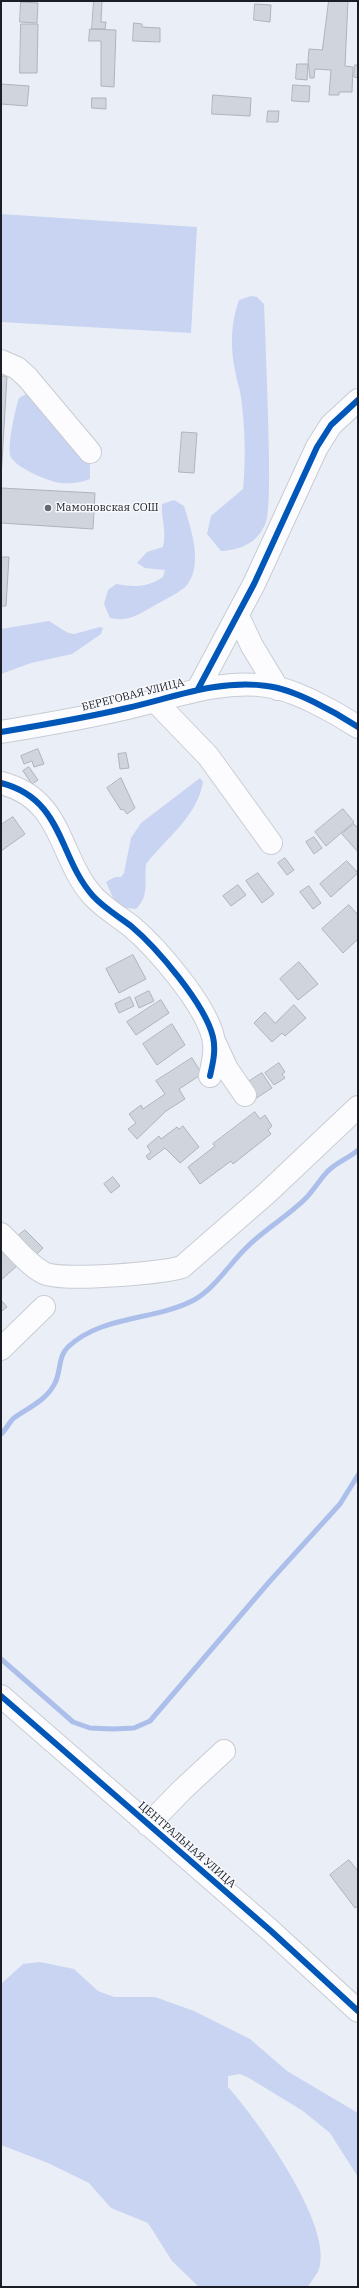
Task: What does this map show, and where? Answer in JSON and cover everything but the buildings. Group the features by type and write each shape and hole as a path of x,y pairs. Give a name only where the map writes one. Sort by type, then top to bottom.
{"street":[{"path":"1,361 18,368 27,377 90,452"},
{"path":"198,689 238,616 317,447 331,425 358,400"},
{"path":"238,616 252,646 278,689"},
{"name":"БЕРЕГОВАЯ УЛИЦА","path":"1,732 98,715 156,702 198,689 248,684 268,686 278,689 313,703 358,727"},
{"path":"156,702 212,761 272,843"},
{"path":"1,783 19,790 44,809 57,828 86,886 105,907 132,927 180,979 209,1024 227,1069 245,1095"},
{"path":"210,1076 215,1050 214,1038"},
{"path":"1,1234 38,1269 53,1276 138,1274 169,1271 182,1267 268,1193 358,1107"},
{"path":"1,1349 44,1307"},
{"name":"ЦЕНТРАЛЬНАЯ УЛИЦА","path":"1,1696 271,1931 358,2012"},
{"path":"148,1825 182,1790 224,1751"}],"shaded area":[{"path":"1,214 197,227 191,333 1,322"},
{"path":"251,296 257,297 264,304 268,400 268,508 266,522 263,529 254,540 242,547 221,551 207,534 211,516 243,489 245,443 240,394 233,361 232,335 234,317 239,300"},
{"path":"26,394 90,463 90,479 72,483 55,482 24,469 13,460 10,455 10,449 14,418 19,398"},
{"path":"174,500 184,506 193,537 195,560 194,570 190,580 181,591 138,615 123,619 110,618 104,604 108,590 116,584 140,586 157,581 163,577 165,570 145,568 137,563 147,552 163,547 164,530 162,504"},
{"path":"49,621 68,633 74,634 100,627 103,628 101,634 72,654 31,663 1,674 1,629"},
{"path":"200,778 203,782 195,806 180,826 146,864 146,888 140,904 136,909 117,907 106,882 115,877 121,877 124,873 131,838 141,823"},
{"path":"40,1962 74,1969 98,1991 114,1997 155,1997 194,2011 250,2039 287,2071 358,2113 358,2177 330,2133 303,2111 249,2078 240,2074 228,2076 228,2087 256,2122 290,2174 315,2227 321,2250 319,2269 308,2287 199,2287 172,2261 148,2223 111,2208 89,2183 48,2163 1,2145 1,1984 23,1964"}],"waterway":[{"path":"1,1434 14,1418 47,1395 57,1379 61,1359 68,1347 96,1329 162,1312 194,1300 208,1290 252,1242 291,1212 305,1199 328,1171 358,1150"},
{"path":"1,1659 73,1722 90,1728 113,1729 134,1728 150,1721 270,1581 340,1504 358,1475"}],"cycle path":[{"path":"198,689 254,584 317,447 331,425 358,400"},
{"path":"1,732 96,715 213,687 231,685 267,686 278,688 302,696 358,727"},
{"path":"1,783 22,791 37,802 49,816 58,831 82,881 93,896 142,936 179,977 200,1009 213,1037 214,1052 210,1076"},
{"path":"1,1696 271,1931 358,2011"}],"place":[{"name":"Мамоновская СОШ","path":"48,508"}]}
